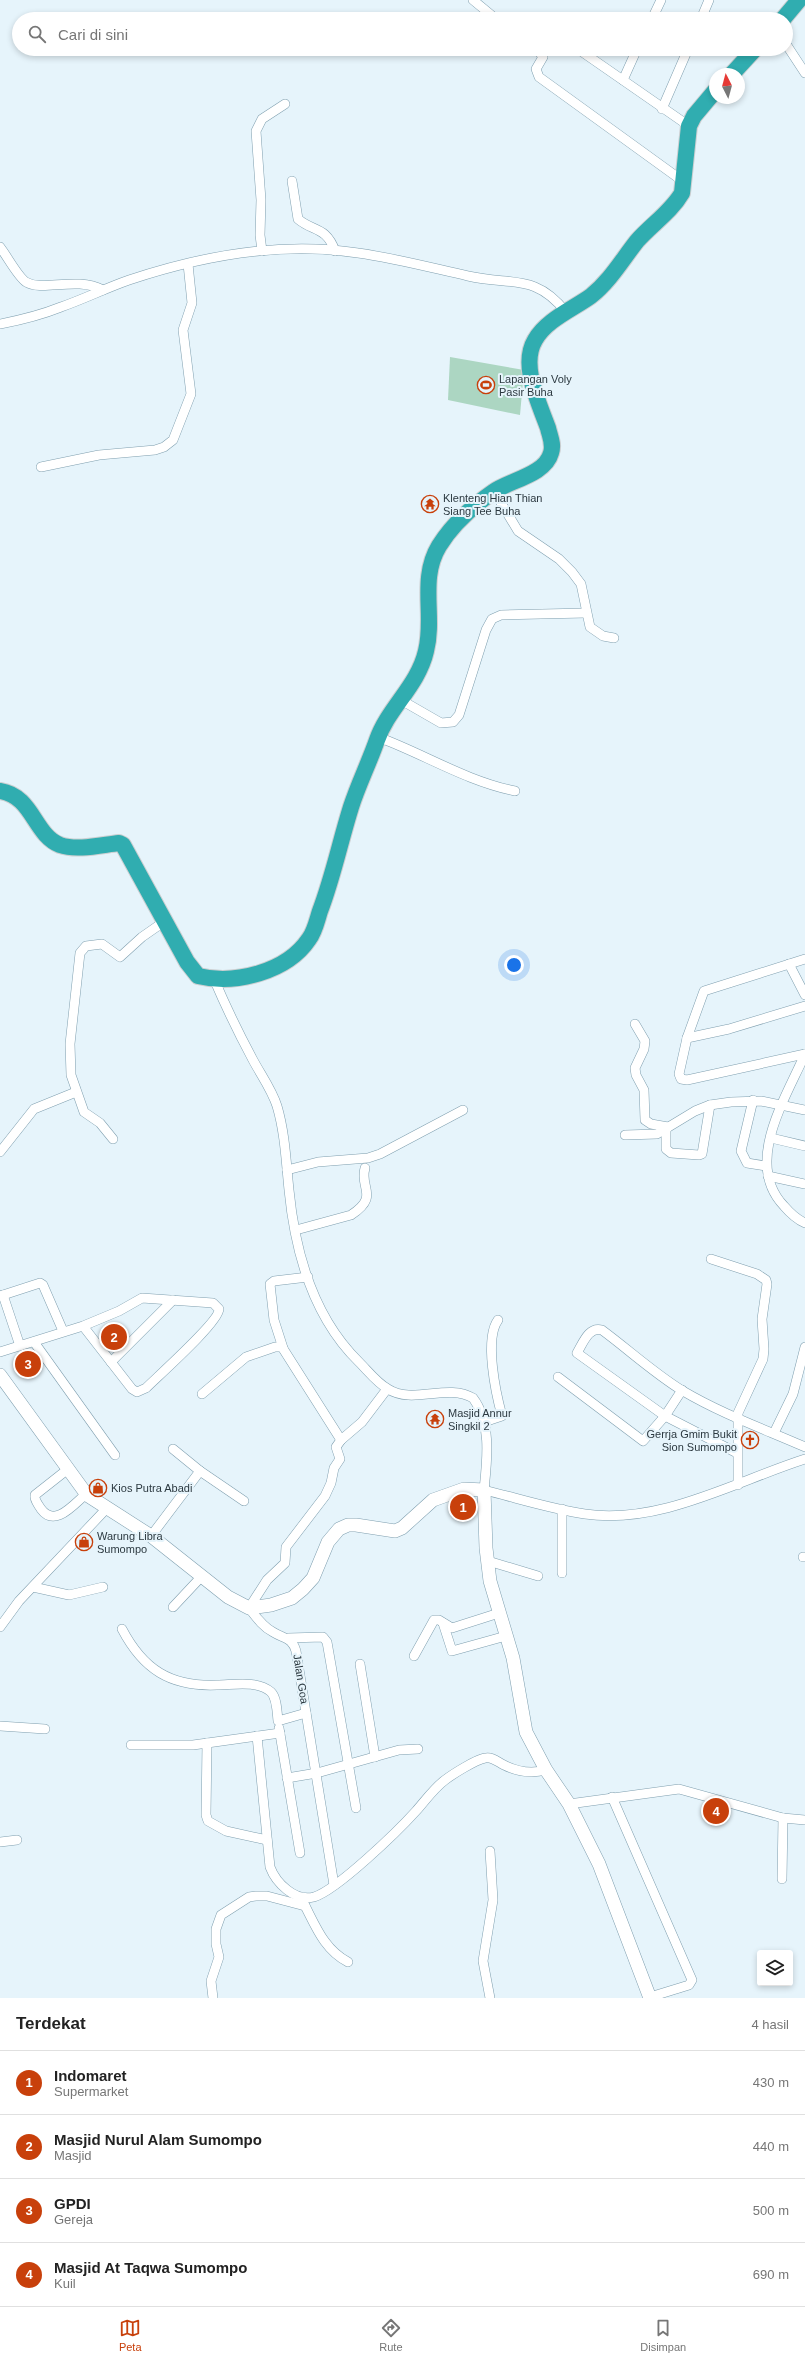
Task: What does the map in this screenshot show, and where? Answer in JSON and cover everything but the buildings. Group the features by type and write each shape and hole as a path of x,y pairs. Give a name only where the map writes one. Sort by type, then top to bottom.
{"highway":[{"path":"789,12 799,0"},
{"path":"738,68 749,56"},
{"path":"0,791 12,794 21,801 51,839 59,845 72,847 119,843 123,845 192,969 198,976 214,979 245,976 269,969 283,963 310,938 325,899 352,804 378,737 401,700 412,686 426,655 429,632 428,582 435,553 443,540 461,519 494,491 539,469 551,456 552,441 529,363 534,341 540,332 566,312 592,295 613,275 638,240 677,201 682,192 684,182 689,126 698,110 709,98"}],"street":[{"path":"473,0 488,12"},
{"path":"655,12 661,0"},
{"path":"704,12 709,0"},
{"path":"793,55 805,73"},
{"path":"542,56 536,69 539,77 684,182"},
{"path":"588,56 662,109 689,126"},
{"path":"623,80 634,56"},
{"path":"662,109 685,56"},
{"path":"262,251 260,235 261,200 256,131 262,119 285,104"},
{"path":"292,182 298,219 322,232 329,238 335,251"},
{"path":"0,247 14,264 18,275 27,283 78,283 95,286 103,290"},
{"path":"0,324 61,307 129,280 225,255 262,251 335,251 406,262 499,282 532,285 547,292 566,312"},
{"path":"41,467 99,455 154,450 164,447 173,440 191,394 183,330 192,303 188,264"},
{"path":"494,491 518,531 559,559 581,584 586,614 590,627 603,636 614,638"},
{"path":"401,700 434,720 441,723 452,722 459,715 486,630 492,619 501,615 586,614"},
{"path":"378,737 410,749 470,778 515,791"},
{"path":"113,1139 100,1123 84,1112 71,1075 70,1052 80,951 88,945 102,944 120,957 142,937 165,921"},
{"path":"805,959 704,991 687,1038 679,1070 680,1077 684,1080 805,1054 801,1075 783,1104 771,1138 766,1166 770,1186 780,1202 793,1215 805,1223"},
{"path":"789,964 805,995"},
{"path":"214,979 229,1015 277,1104 286,1145 287,1170 296,1230 308,1277 317,1304 344,1347 387,1389 398,1393 458,1392 467,1394 477,1403 484,1422 487,1452 484,1490 488,1561 499,1613 513,1658 526,1732 546,1770 569,1804 599,1864 650,1998 689,1986 692,1980 612,1797"},
{"path":"687,1038 729,1029 805,1006"},
{"path":"634,1024 645,1041 644,1049 635,1068 636,1075 644,1090 645,1120 651,1124 667,1128"},
{"path":"0,1152 34,1109 76,1092"},
{"path":"624,1136 650,1136 710,1105 753,1100 783,1104 805,1110"},
{"path":"753,1100 741,1151 747,1163 766,1166"},
{"path":"667,1128 666,1149 671,1153 699,1156 702,1154 710,1105"},
{"path":"287,1170 318,1162 368,1158 380,1154 463,1110"},
{"path":"771,1138 805,1146"},
{"path":"296,1230 351,1215 358,1210 368,1196 365,1168"},
{"path":"768,1176 805,1184"},
{"path":"711,1259 756,1274 766,1280 767,1284 762,1319 764,1349 762,1359 739,1407 737,1419 738,1485"},
{"path":"308,1277 274,1281 270,1284 274,1320 283,1348 341,1440"},
{"path":"20,1346 1,1295 40,1283 43,1285 63,1331"},
{"path":"0,1352 34,1342 63,1331 83,1326 119,1311 142,1298 212,1303 218,1306 218,1316 146,1388 140,1391 132,1389 83,1326"},
{"path":"111,1362 173,1300"},
{"path":"484,1422 500,1419 502,1416 494,1377 492,1342 494,1326 498,1320"},
{"path":"738,1453 665,1416 577,1353 592,1331 598,1329 602,1330 682,1390 737,1419 805,1447"},
{"path":"34,1342 115,1455"},
{"path":"202,1394 246,1357 275,1347 283,1348"},
{"path":"774,1433 793,1394 805,1347"},
{"path":"0,1375 86,1494 150,1536 228,1597 248,1608 261,1623 274,1633 288,1638 318,1635 323,1637 327,1642 356,1808"},
{"path":"558,1377 640,1441 646,1440 665,1416 682,1390"},
{"path":"248,1608 267,1580 285,1563 286,1547 325,1496 331,1483 334,1468 340,1459 336,1447 341,1440 362,1422 387,1389"},
{"path":"173,1449 200,1471 244,1501"},
{"path":"248,1608 271,1606 292,1598 303,1589 313,1578 328,1542 338,1529 348,1525 356,1525 394,1531 402,1528 434,1500 464,1489 484,1490 562,1509 601,1515 642,1512 689,1501 738,1485 780,1467 805,1459"},
{"path":"68,1469 35,1495 35,1500 41,1510 48,1516 54,1517 62,1514 86,1494"},
{"path":"150,1536 200,1471"},
{"path":"0,1627 33,1586 108,1508"},
{"path":"562,1509 562,1573"},
{"path":"488,1561 538,1576"},
{"path":"173,1607 202,1576"},
{"path":"33,1586 69,1596 103,1587"},
{"path":"414,1656 433,1621 439,1620 452,1628 499,1613"},
{"path":"443,1623 452,1651 506,1636"},
{"path":"122,1629 143,1662 160,1674 196,1684 249,1684 271,1692 275,1700 300,1853"},
{"name":"Jalan Goa","path":"288,1638 294,1644 296,1651 334,1885"},
{"path":"360,1664 375,1757"},
{"path":"278,1721 306,1714"},
{"path":"0,1726 45,1729"},
{"path":"132,1746 207,1743 280,1733"},
{"path":"257,1736 268,1859 274,1876 290,1892 303,1902 327,1947 333,1954 348,1962"},
{"path":"207,1743 206,1815 208,1821 226,1831 267,1840"},
{"path":"287,1778 317,1773 349,1765 399,1750 418,1749"},
{"path":"212,1998 211,1981 219,1957 216,1944 216,1928 221,1914 249,1897 267,1896 303,1902 334,1885 400,1828 445,1780 485,1758 494,1759 520,1771 530,1772 546,1770"},
{"path":"569,1804 670,1790 688,1791 783,1818 805,1820"},
{"path":"782,1879 783,1818"},
{"path":"0,1842 17,1840"},
{"path":"490,1851 493,1900 483,1961 490,1998"},
{"path":"680,1988 681,1998"}],"green space":[{"name":"Lapangan Voly Pasir Buha","path":"450,357 524,370 520,415 448,400"}],"place":[{"name":"Lapangan Voly Pasir Buha","path":"486,385"},
{"name":"Klenteng Hian Thian Siang Tee Buha","path":"430,504"},
{"name":"Masjid Nurul Alam Sumompo","path":"114,1337"},
{"name":"GPDI","path":"28,1364"},
{"name":"Masjid Annur Singkil 2","path":"435,1419"},
{"name":"Gerrja Gmim Bukit Sion Sumompo","path":"750,1440"},
{"name":"Kios Putra Abadi","path":"98,1488"},
{"name":"Indomaret","path":"463,1507"},
{"name":"Warung Libra Sumompo","path":"84,1542"},
{"name":"Masjid At Taqwa Sumompo","path":"716,1811"}]}
